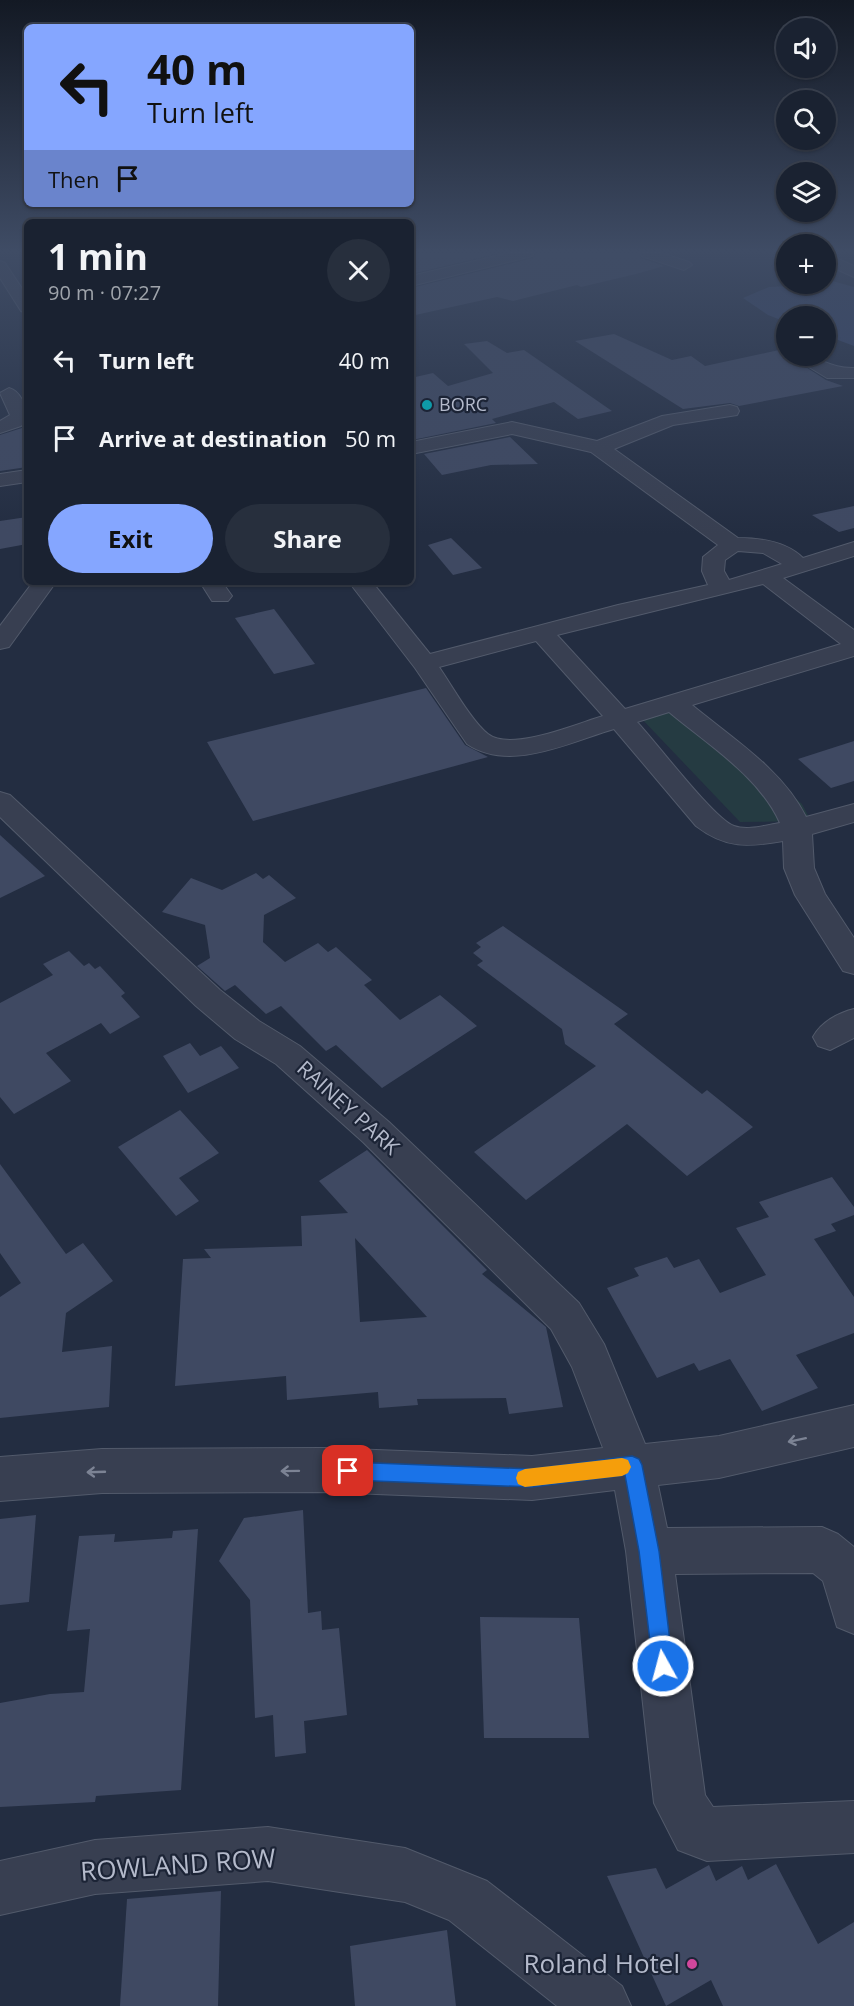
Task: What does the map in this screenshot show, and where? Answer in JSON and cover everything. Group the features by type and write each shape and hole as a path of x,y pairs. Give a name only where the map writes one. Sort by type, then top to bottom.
{"street":[{"path":"836,360 854,371"},
{"path":"818,366 833,374 854,371"},
{"path":"0,427 15,422 20,416 12,392"},
{"path":"598,448 669,420 730,411"},
{"path":"414,447 512,428 598,448 733,544"},
{"path":"0,480 24,476"},
{"path":"722,589 713,572 714,557 733,544 757,544 831,555"},
{"path":"774,547 793,560 793,567"},
{"path":"424,663 541,632 722,589 854,549"},
{"path":"766,576 854,642"},
{"path":"0,642 43,585"},
{"path":"362,585 424,663 476,738 487,747 497,750 533,745 854,648"},
{"path":"0,612 24,610"},
{"path":"541,632 649,751 706,820 722,832 737,837 752,837 797,829 854,813"},
{"path":"674,704 753,769 783,801 797,829 799,868 810,895 854,963"},
{"name":"RAINEY PARK","path":"0,801 208,998 247,1030 288,1055 376,1132 565,1316 589,1358 632,1465 649,1551 680,1803 685,1815 697,1831 707,1834 854,1827"},
{"path":"0,1479 102,1471 144,1473 325,1470 532,1478 719,1457 854,1426"},
{"path":"649,1551 822,1550 843,1568 854,1610"},
{"name":"ROWLAND ROW","path":"0,1888 95,1867 268,1854 405,1875 468,1900 602,2006"}],"shaded area":[{"path":"688,703 802,804 811,821 740,822 640,717"}],"building":[{"path":"467,347 496,347 507,353 524,350 612,411 578,419 554,402 492,419 496,423 414,440 414,377 433,373 448,386 493,373"},
{"path":"584,347 642,347 672,360 691,356 705,366 776,351 776,366 804,366 826,380 843,386 739,406 730,403 683,409"},
{"path":"24,426 24,467 0,471 0,435"},
{"path":"510,437 538,464 491,465 442,475 424,454"},
{"path":"854,506 854,528 839,532 812,515"},
{"path":"24,517 24,545 0,549 0,521"},
{"path":"451,538 482,568 453,575 428,545"},
{"path":"274,609 315,664 274,674 235,618"},
{"path":"426,688 465,745 488,757 253,821 207,742"},
{"path":"854,741 854,781 831,788 798,759"},
{"path":"0,835 45,876 0,898"},
{"path":"256,873 263,879 269,875 296,898 264,915 263,942 285,962 318,943 328,952 336,947 372,980 364,985 400,1020 440,995 477,1026 382,1088 336,1045 326,1051 281,1006 266,1014 235,985 225,991 197,966 210,958 205,925 162,912 191,878 222,890"},
{"path":"503,926 628,1014 614,1024 702,1094 707,1090 753,1127 687,1176 627,1124 526,1200 474,1152 596,1066 565,1044 562,1029 477,965 483,961 473,953 481,947 476,943"},
{"path":"69,951 84,966 89,963 95,969 100,966 125,993 121,996 140,1017 110,1034 101,1023 46,1053 71,1081 14,1114 0,1097 0,1003 53,975 43,964"},
{"path":"190,1043 200,1056 221,1046 239,1068 188,1093 163,1056"},
{"path":"180,1110 219,1153 179,1178 199,1201 176,1216 118,1147"},
{"path":"367,1150 487,1270 482,1274 546,1327 563,1407 509,1414 506,1398 417,1399 418,1405 379,1408 378,1392 287,1400 286,1376 175,1386 183,1259 211,1258 204,1249 302,1246 301,1216 348,1213 319,1181","holes":["355,1238 427,1317 360,1322"]},
{"path":"0,1164 66,1254 83,1243 113,1281 66,1313 62,1352 112,1346 109,1407 0,1418 0,1297 21,1283 0,1253"},
{"path":"832,1177 854,1207 854,1215 831,1224 836,1231 814,1239 854,1297 854,1333 796,1355 818,1388 762,1411 730,1359 699,1371 694,1363 657,1378 607,1288 639,1276 634,1268 667,1257 674,1268 699,1259 720,1293 766,1275 736,1228 769,1217 759,1202"},
{"path":"303,1510 308,1613 321,1611 322,1630 339,1628 347,1715 304,1721 306,1753 275,1757 273,1715 255,1718 250,1600 219,1561 244,1518"},
{"path":"36,1515 29,1602 0,1605 0,1519"},
{"path":"198,1529 181,1790 96,1796 95,1802 0,1807 0,1703 50,1694 84,1692 90,1629 67,1631 79,1536 115,1534 114,1542 172,1538 173,1531"},
{"path":"480,1617 579,1618 589,1738 484,1738"},
{"name":"Roland Hotel","path":"776,1864 818,1944 854,1922 854,2006 723,2006 711,1980 666,2006 607,1876 656,1868 666,1889 709,1865 716,1881 742,1866 748,1880"},
{"path":"221,1891 218,2006 120,2006 127,1899"},
{"path":"447,1930 456,2006 355,2006 350,1946"}],"slow traffic":[{"path":"525,1478 622,1467"}],"place":[{"name":"BORC","path":"427,405"},
{"name":"Roland Hotel","path":"692,1964"}],"route":[{"path":"348,1471 532,1478 632,1465 649,1551 663,1666"}]}
